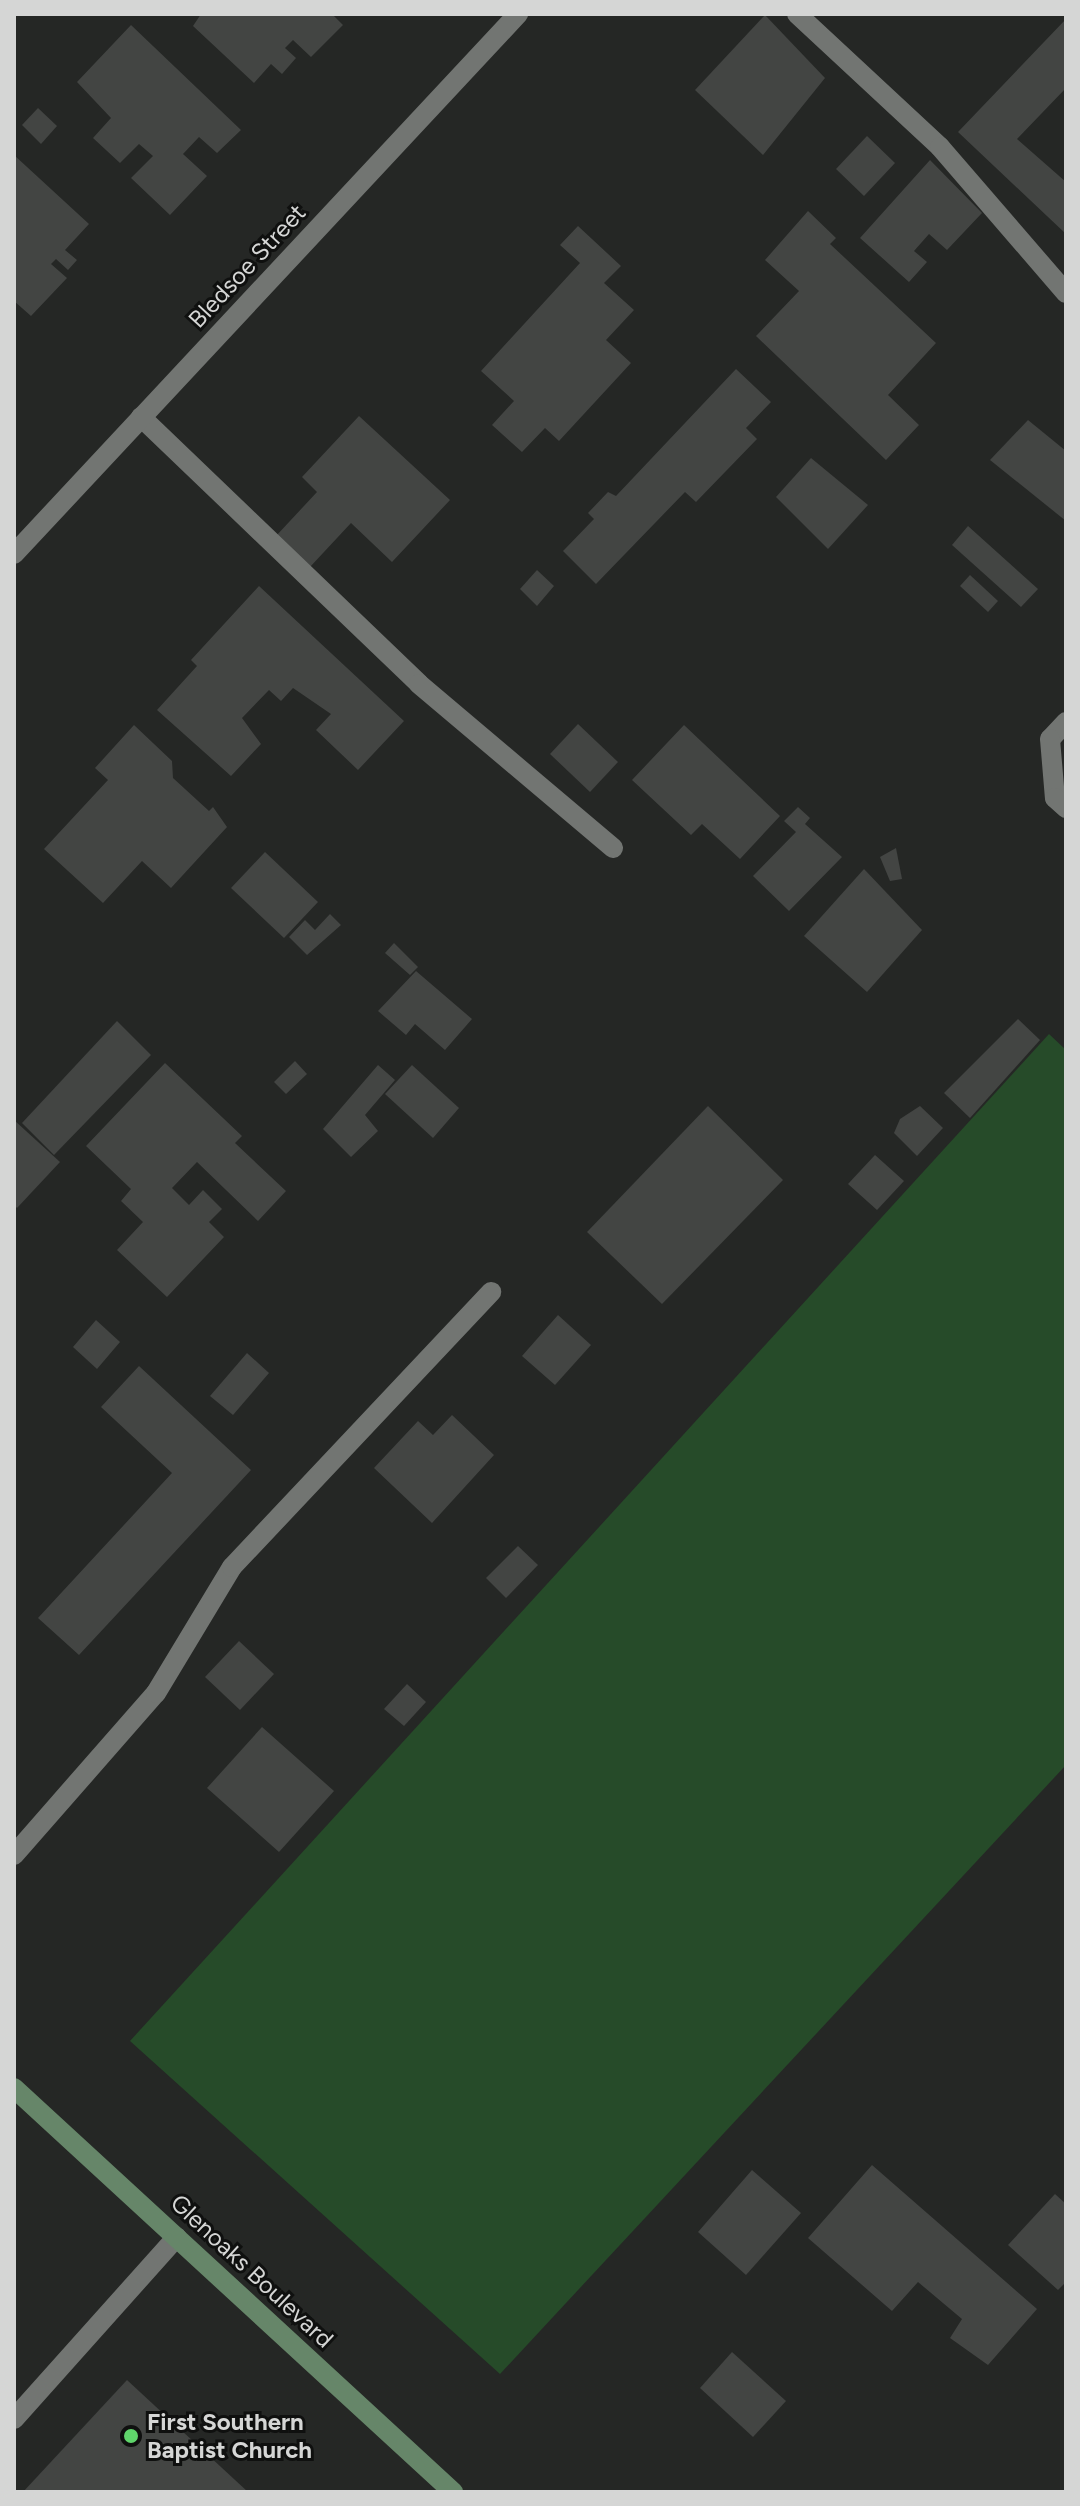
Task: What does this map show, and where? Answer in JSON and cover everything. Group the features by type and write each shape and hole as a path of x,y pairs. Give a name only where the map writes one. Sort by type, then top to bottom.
{"main road":[{"name":"Glenoaks Boulevard","path":"14,2088 453,2492"}],"street":[{"name":"Bledsoe Street","path":"14,554 518,14"},
{"path":"797,14 940,147 1066,293"},
{"path":"141,417 419,684 613,848"},
{"path":"1066,722 1050,739 1055,798 1066,808"},
{"path":"14,1855 156,1693 232,1567 491,1292"},
{"path":"14,2419 177,2237"}],"green space":[{"path":"1049,1034 1066,1050 1066,1765 500,2374 130,2041"}],"building":[{"path":"201,14 332,14 343,25 311,57 293,40 285,48 296,58 282,74 271,64 254,83 193,26"},
{"path":"765,15 825,78 763,155 695,90"},
{"path":"1066,19 1066,88 1017,139 1066,182 1066,234 958,132"},
{"path":"131,25 241,130 217,153 199,137 183,154 207,176 170,215 131,178 153,156 139,144 120,163 93,138 111,118 77,82"},
{"path":"38,108 57,126 41,144 22,125"},
{"path":"867,136 895,163 864,196 836,169"},
{"path":"14,155 89,224 65,250 77,260 68,270 56,259 51,264 67,278 31,316 14,301"},
{"path":"930,160 982,213 947,250 929,234 914,251 927,262 909,282 860,238"},
{"path":"808,211 836,238 830,244 936,343 888,395 919,425 886,460 756,336 799,291 765,260"},
{"path":"578,226 621,266 604,283 634,310 606,340 631,363 559,441 545,428 522,452 492,425 514,401 481,371 580,263 560,245"},
{"path":"736,369 771,402 746,428 757,439 696,502 685,492 596,584 563,551 594,519 588,513 608,492 616,496"},
{"path":"359,416 450,500 392,562 351,523 310,567 276,536 317,492 302,477"},
{"path":"1028,420 1066,451 1066,521 990,460"},
{"path":"811,458 868,505 828,549 776,497"},
{"path":"968,526 1038,589 1021,607 952,545"},
{"path":"537,570 554,586 537,606 520,589"},
{"path":"970,575 998,601 988,612 960,586"},
{"path":"259,586 404,721 358,770 316,730 331,714 293,688 281,701 269,690 242,718 261,744 231,776 157,710 197,666 191,660"},
{"path":"578,724 618,762 590,792 550,754"},
{"path":"134,725 172,761 173,778 209,811 213,807 227,827 171,888 142,861 103,903 44,849 108,780 95,768"},
{"path":"684,725 780,816 740,859 702,824 691,835 632,780"},
{"path":"798,807 810,818 805,824 842,857 789,911 753,876 796,832 784,821"},
{"path":"896,848 902,879 890,881 880,857"},
{"path":"265,852 318,902 284,938 231,888"},
{"path":"864,869 922,930 867,992 804,936"},
{"path":"330,914 341,925 307,955 289,937 305,920 315,930"},
{"path":"394,943 418,967 410,975 385,953"},
{"path":"416,971 472,1019 445,1050 415,1024 406,1035 378,1011"},
{"path":"1018,1019 1040,1040 970,1118 944,1093"},
{"path":"117,1021 151,1055 54,1155 22,1123"},
{"path":"295,1061 307,1074 286,1094 274,1082"},
{"path":"165,1063 242,1136 235,1143 286,1191 258,1221 197,1162 172,1188 189,1205 203,1190 222,1209 209,1222 224,1237 167,1297 117,1250 143,1222 121,1201 131,1189 86,1146"},
{"path":"378,1065 395,1080 365,1115 378,1131 351,1157 323,1129"},
{"path":"412,1065 459,1108 433,1138 385,1094"},
{"path":"708,1106 783,1180 662,1304 587,1232"},
{"path":"920,1106 943,1128 917,1156 894,1133 900,1119"},
{"path":"14,1120 60,1162 17,1208 14,1205"},
{"path":"875,1155 904,1181 877,1210 848,1184"},
{"path":"558,1315 591,1345 555,1385 522,1356"},
{"path":"96,1320 120,1342 97,1369 73,1347"},
{"path":"247,1353 269,1373 233,1415 210,1396"},
{"path":"139,1366 251,1470 79,1655 38,1618 172,1473 101,1407"},
{"path":"452,1415 494,1455 432,1523 374,1468 418,1421 433,1435"},
{"path":"518,1546 538,1565 506,1598 486,1578"},
{"path":"239,1641 274,1674 240,1710 205,1677"},
{"path":"407,1684 426,1702 404,1726 384,1709"},
{"path":"262,1727 334,1791 279,1852 207,1788"},
{"path":"872,2165 1037,2309 988,2365 950,2338 962,2319 918,2282 892,2311 808,2238"},
{"path":"752,2170 801,2213 746,2275 698,2232"},
{"path":"1055,2194 1066,2204 1066,2282 1058,2290 1008,2245"},
{"path":"732,2352 786,2401 753,2437 700,2388"},
{"name":"First Southern Baptist Church","path":"127,2380 248,2492 23,2492"}],"place":[{"name":"First Southern Baptist Church","path":"131,2436"}]}
